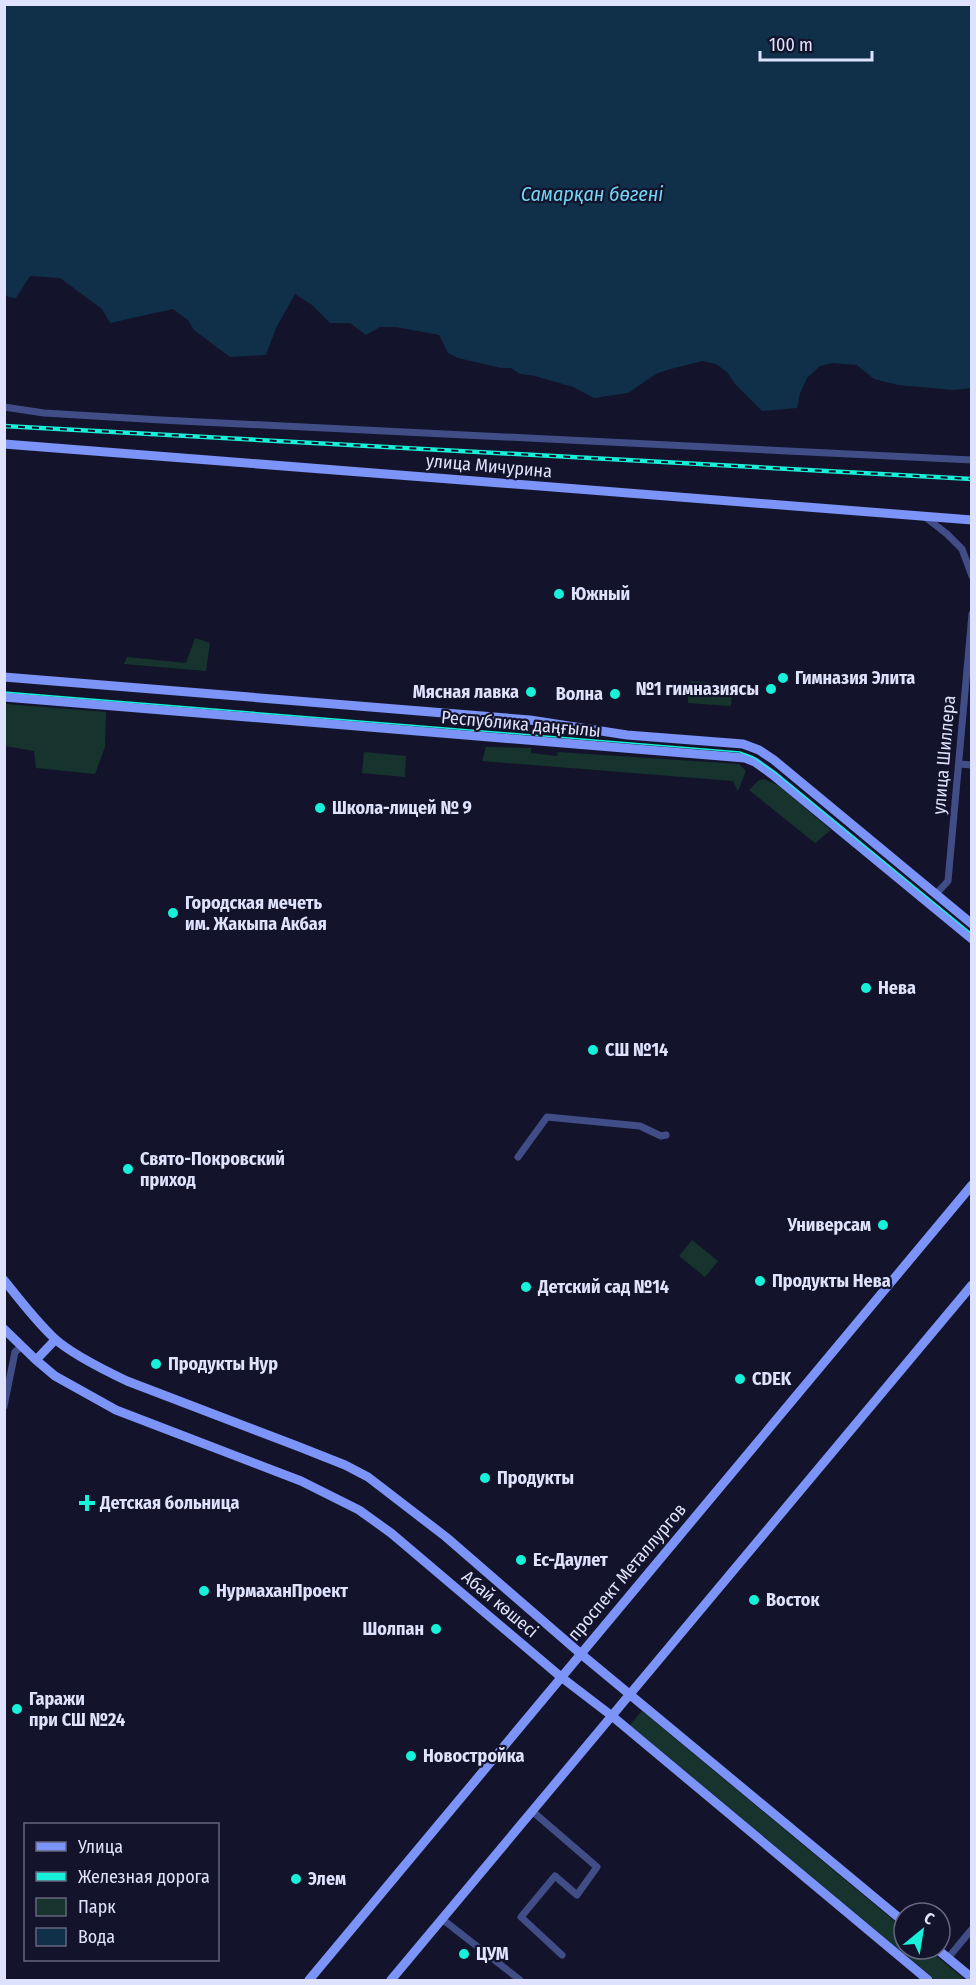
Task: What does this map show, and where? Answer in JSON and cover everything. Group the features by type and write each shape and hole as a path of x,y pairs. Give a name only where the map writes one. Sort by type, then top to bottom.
{"main road":[{"name":"улица Мичурина","path":"4,444 972,520"},
{"name":"Республика даңғылы","path":"4,677 530,720 627,735 743,744 759,750 774,760 972,924"},
{"name":"Республика даңғылы","path":"4,697 745,758 773,775 972,939"},
{"name":"проспект Металлургов","path":"309,1980 972,1185"},
{"name":"Абай көшесі","path":"4,1280 56,1340 104,1370 345,1465 368,1477 446,1537 581,1654 892,1912"},
{"path":"391,1980 972,1285"},
{"name":"Абай көшесі","path":"4,1329 36,1360 76,1389 116,1410 301,1481 359,1510 391,1533 561,1677 612,1716 928,1980"},
{"path":"36,1360 56,1340"},
{"path":"952,1961 972,1978"}],"street":[{"path":"4,406 44,413 149,420 972,460"},
{"path":"924,516 962,549 972,576"},
{"name":"улица Шиллера","path":"936,894 948,880 972,614"},
{"path":"959,764 972,765"},
{"path":"518,1157 547,1117 640,1126 661,1136 666,1135"},
{"path":"4,1406 15,1352 22,1346"},
{"path":"532,1811 597,1867 577,1895 555,1876 521,1917 562,1955"},
{"path":"442,1919 520,1980"},
{"path":"952,1953 972,1929"}],"green space":[{"path":"195,638 210,643 206,671 124,664 127,657 186,663"},
{"path":"691,681 732,685 731,706 688,703 688,684"},
{"path":"5,704 106,712 105,747 95,774 36,768 34,751 5,746"},
{"path":"486,747 531,748 531,753 557,756 558,752 739,764 746,771 738,791 733,781 482,761"},
{"path":"364,752 406,756 405,777 362,773"},
{"path":"764,779 779,786 831,830 815,843 749,790 758,781"},
{"path":"692,1240 718,1261 705,1277 679,1256"},
{"path":"642,1711 892,1919 892,1944 630,1725"},
{"path":"912,1961 942,1961 965,1980 935,1980"}],"water":[{"name":"Самарқан бөгені","path":"5,4 971,5 971,388 954,390 898,385 874,379 857,365 833,363 820,366 807,378 800,393 797,408 762,411 735,384 727,372 716,364 702,361 656,374 628,393 594,398 573,387 520,374 511,368 501,368 458,358 448,353 439,335 396,327 380,327 366,335 350,323 330,323 312,305 295,294 276,328 266,355 230,357 194,330 188,320 173,309 110,323 102,309 60,278 30,276 16,298 9,297 4,294"}],"tram line":[{"path":"4,692 740,752 753,757 776,773 972,934"}],"railway":[{"path":"4,426 972,479"}],"place":[{"name":"Южный","path":"559,594"},
{"name":"Гимназия Элита","path":"783,678"},
{"name":"№1 гимназиясы","path":"771,689"},
{"name":"Мясная лавка","path":"531,692"},
{"name":"Волна","path":"615,694"},
{"name":"Школа-лицей № 9","path":"320,808"},
{"name":"Городская мечеть им. Жакыпа Акбая","path":"173,913"},
{"name":"Нева","path":"866,988"},
{"name":"СШ №14","path":"593,1050"},
{"name":"Свято-Покровский приход","path":"128,1169"},
{"name":"Универсам","path":"883,1225"},
{"name":"Продукты Нева","path":"760,1281"},
{"name":"Детский сад №14","path":"526,1287"},
{"name":"Продукты Нур","path":"156,1364"},
{"name":"CDEK","path":"740,1379"},
{"name":"Продукты","path":"485,1478"},
{"name":"Детская больница","path":"87,1503"},
{"name":"Ес-Даулет","path":"521,1560"},
{"name":"НурмаханПроект","path":"204,1591"},
{"name":"Восток","path":"754,1600"},
{"name":"Шолпан","path":"436,1629"},
{"name":"Гаражи при СШ №24","path":"17,1709"},
{"name":"Новостройка","path":"411,1756"},
{"name":"Элем","path":"296,1879"},
{"name":"ЦУМ","path":"464,1954"}]}
